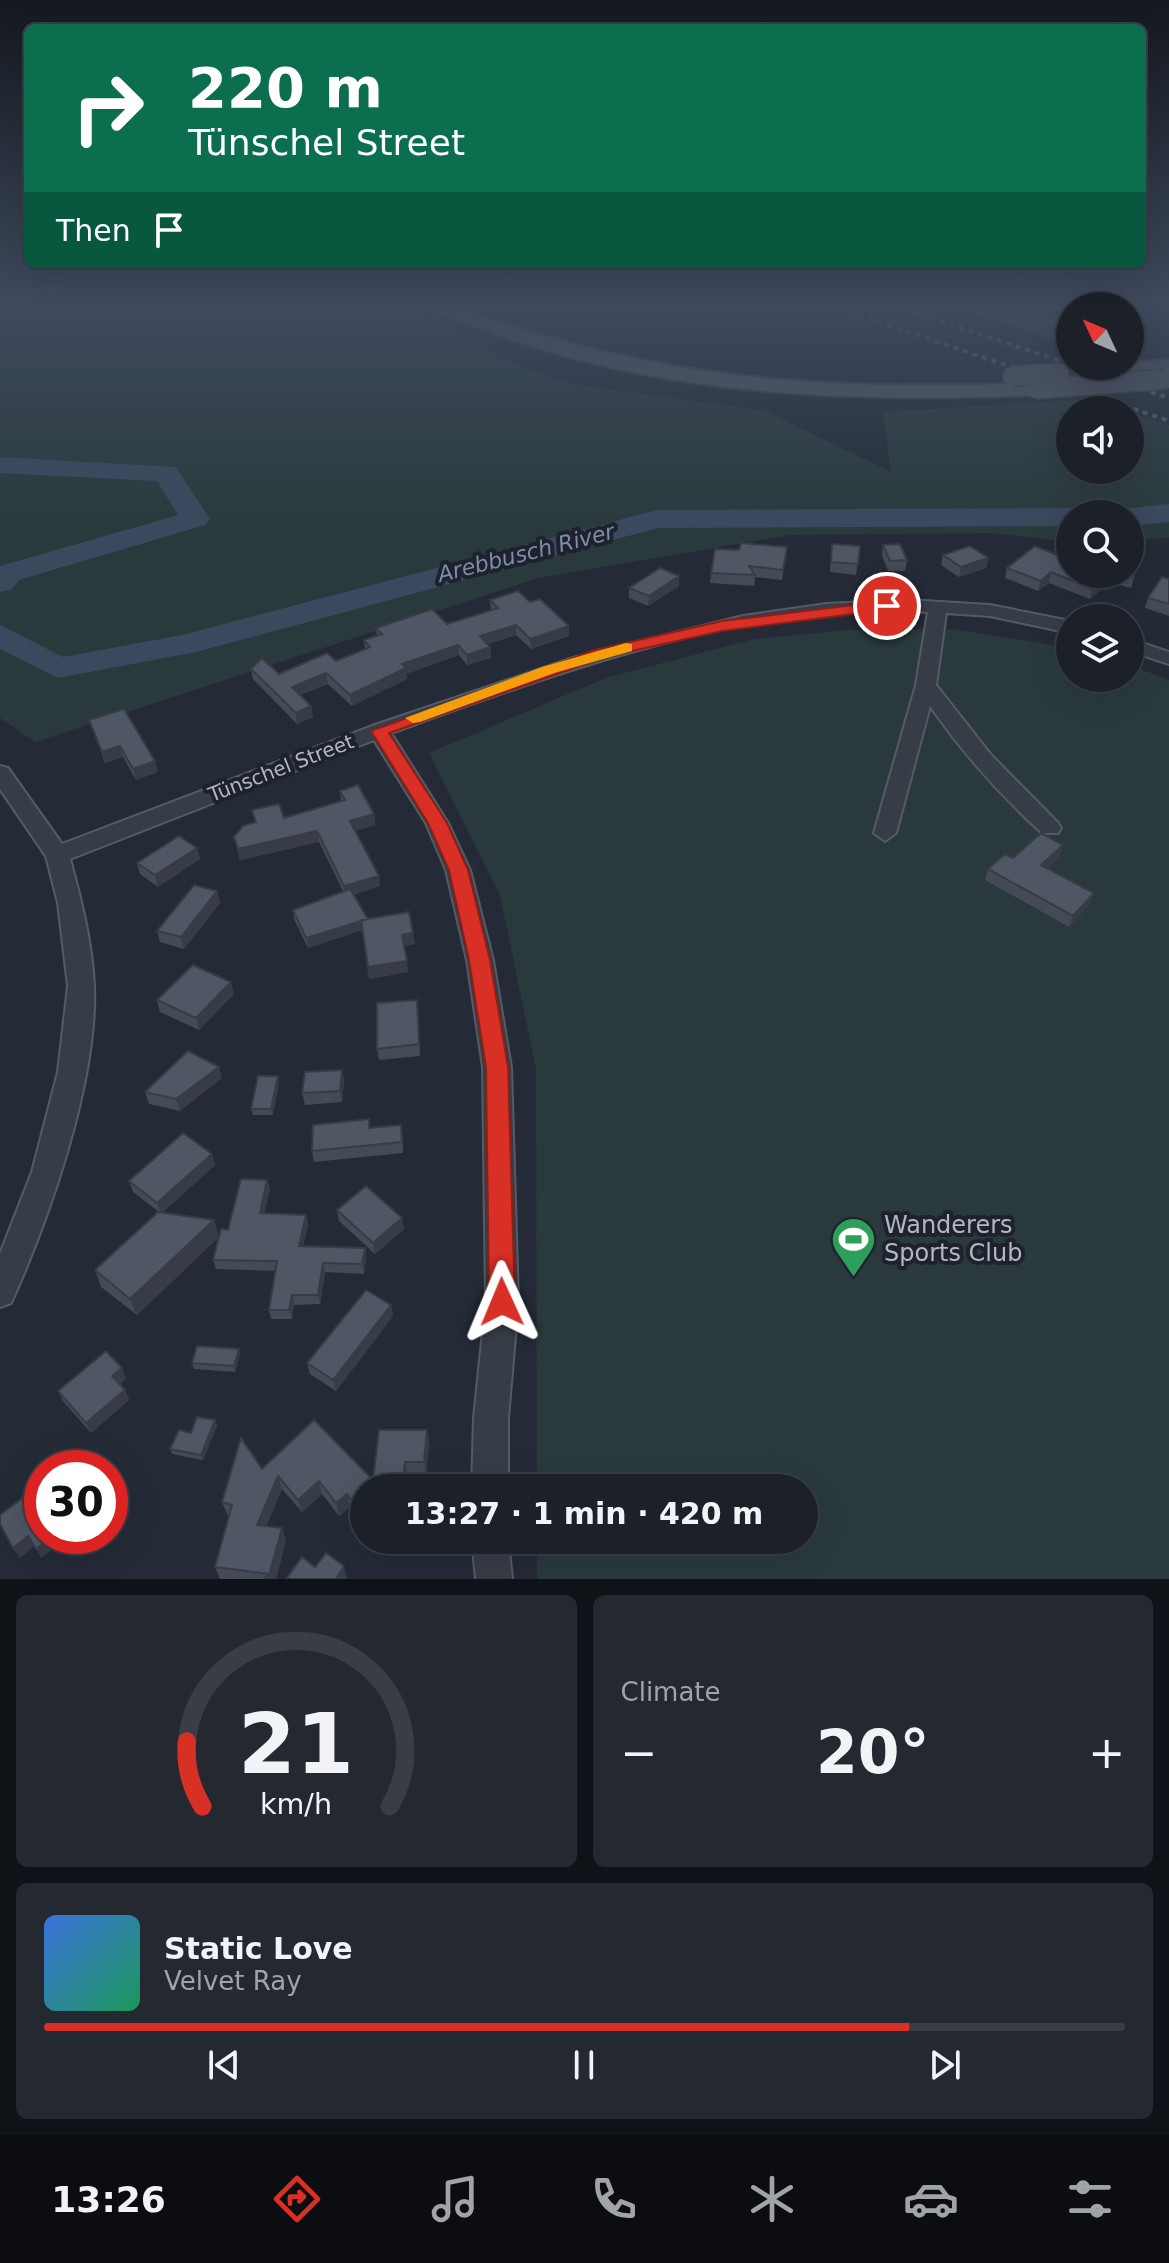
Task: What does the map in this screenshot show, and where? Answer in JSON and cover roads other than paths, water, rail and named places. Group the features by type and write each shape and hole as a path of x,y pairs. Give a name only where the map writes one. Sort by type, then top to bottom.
{"main road":[{"path":"675,376 848,393 1036,389 1153,376"},
{"path":"803,376 850,380 1016,376"}],"street":[{"name":"Tünschel Street","path":"57,855 379,731 601,653 701,630 846,609 938,607 1013,614 1056,624"},
{"path":"885,833 926,685 938,607"},
{"path":"1144,650 1169,658"},
{"path":"926,685 943,712 1030,810 1050,828"},
{"path":"379,731 437,823 458,870 480,960 497,1067 502,1302 491,1418 490,1474"},
{"path":"0,773 57,855 79,958 78,1030 72,1072 47,1172 0,1293"},
{"path":"491,1554 494,1579"}],"waterway":[{"name":"Arebbusch River","path":"0,465 166,473 195,519 8,573 0,583"},
{"name":"Arebbusch River","path":"1144,516 1169,513"},
{"name":"Arebbusch River","path":"0,635 58,668 184,645 657,519 1056,517"}],"railway":[{"path":"1036,376 1169,421"},
{"path":"1116,380 1169,398"}],"place":[{"name":"Wanderers Sports Club","path":"853,1278"}]}
